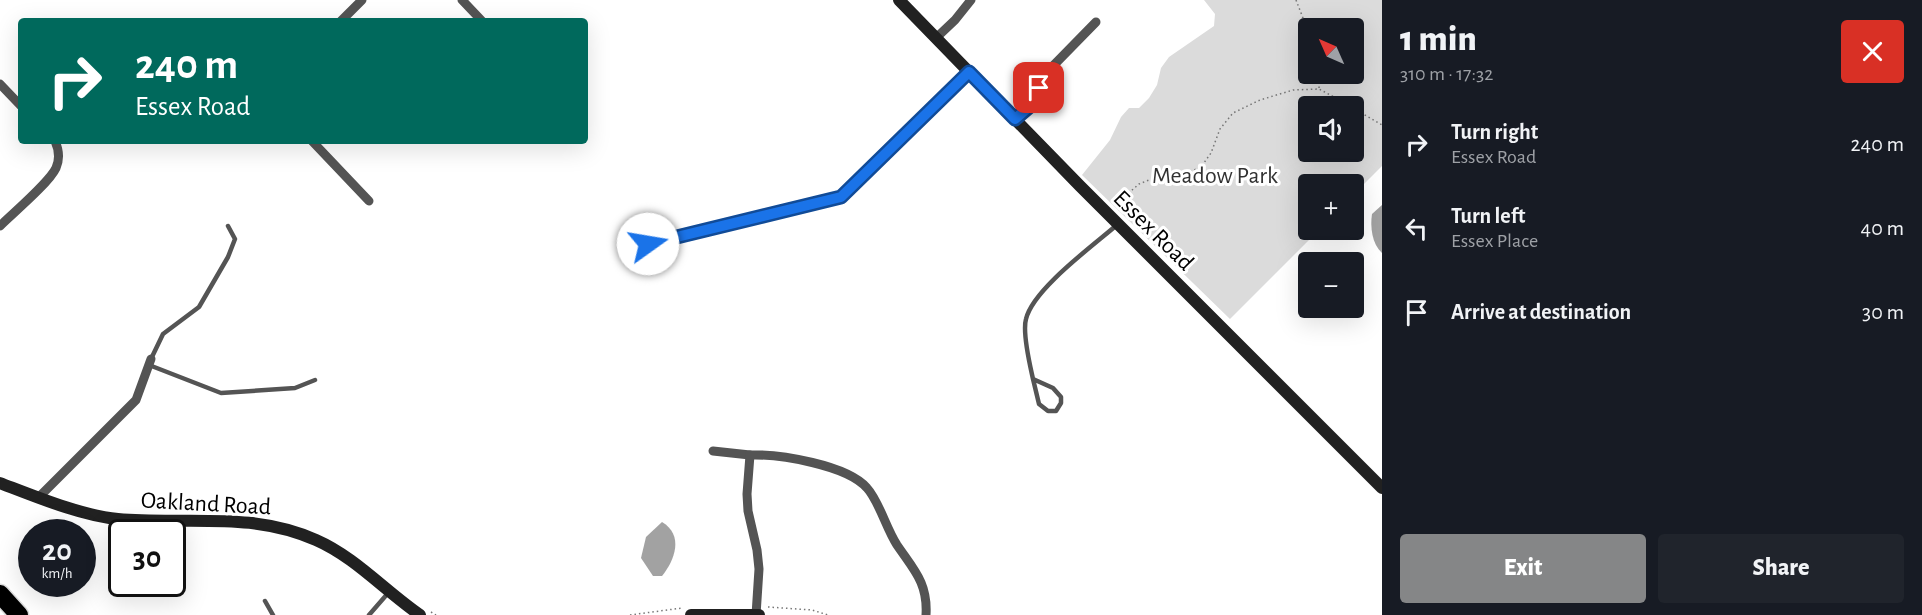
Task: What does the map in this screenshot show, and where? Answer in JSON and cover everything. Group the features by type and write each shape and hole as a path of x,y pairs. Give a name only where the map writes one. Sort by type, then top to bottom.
{"highway":[{"path":"0,594 19,615"},
{"path":"0,605 11,615"}],"street":[{"path":"344,18 362,0"},
{"path":"462,0 479,18"},
{"name":"Essex Road","path":"899,0 1107,213 1382,488"},
{"path":"936,38 971,0"},
{"path":"1015,119 1030,106 1049,70 1096,22"},
{"path":"648,244 841,197 969,72"},
{"path":"0,84 18,103"},
{"path":"0,226 53,173 59,158 56,144"},
{"path":"315,144 369,201"},
{"path":"39,497 136,400 150,362"},
{"path":"712,451 750,455 770,454 793,458 846,474 866,488 873,497 891,536 924,586 927,602 926,615"},
{"path":"691,615 758,615 759,569 747,494 750,455"},
{"name":"Oakland Road","path":"0,483 81,511 115,519 244,521 271,524 318,540 341,553 420,615"}],"lane":[{"path":"1033,379 1053,388 1061,397 1061,403 1056,411 1048,411 1040,404 1033,379 1028,358 1026,320 1037,298 1064,270 1118,224"},
{"path":"228,226 235,239 228,257 200,307 163,334 150,362 221,393 295,388 315,380"},
{"path":"369,615 389,592"},
{"path":"265,601 273,615"}],"path":[{"path":"1296,0 1303,18"},
{"path":"1319,84 1319,89"},
{"path":"1107,213 1139,184 1160,176 1180,176 1201,167 1211,153 1220,129 1233,113 1260,100 1293,90 1319,89 1332,96"},
{"path":"1364,114 1382,125"}],"green space":[{"name":"Meadow Park","path":"1204,0 1382,0 1382,166 1364,184 1364,174 1298,174 1298,240 1309,240 1230,319 1082,175 1110,140 1121,117 1129,108 1139,108 1149,98 1157,85 1161,68 1169,57 1214,26 1215,14"}],"shaded area":[{"path":"1382,205 1382,253 1374,240 1371,224 1372,214"},
{"path":"662,522 673,534 674,555 662,576 653,576 641,558 646,537"}],"route":[{"path":"648,244 841,197 969,72 1015,119 1030,106 1039,88"}]}
